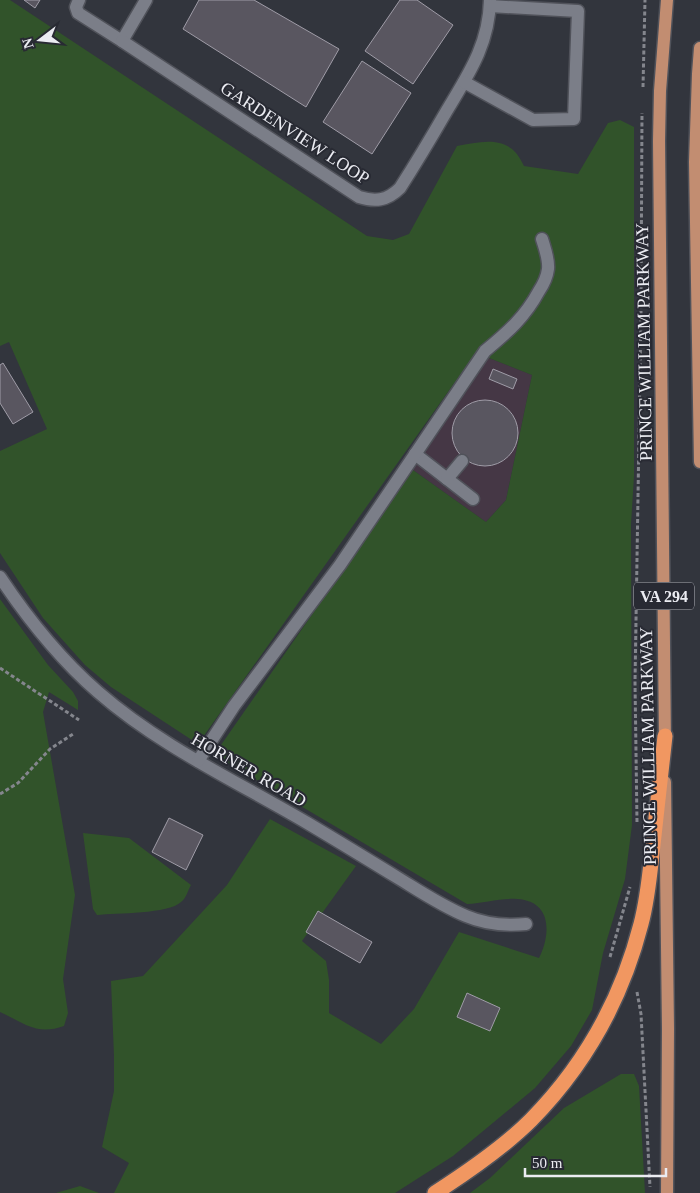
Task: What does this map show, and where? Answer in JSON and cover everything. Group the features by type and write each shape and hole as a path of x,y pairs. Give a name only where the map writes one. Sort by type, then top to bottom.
{"highway":[{"path":"435,1193 506,1141 530,1120 559,1089 578,1063 610,1010 630,963 642,923 649,881 665,736"}],"main road":[{"name":"PRINCE WILLIAM PARKWAY","path":"667,0 660,82 659,141 668,1029 667,1193"},
{"path":"700,48 695,162 700,462"}],"street":[{"name":"GARDENVIEW LOOP","path":"79,0 76,7 78,13 358,197 370,201 382,200 393,195 400,188 476,62 485,38 490,3"},
{"path":"122,41 146,0"},
{"path":"464,82 533,120 574,119 578,10 490,3"},
{"path":"198,762 234,706 340,565 485,351 513,328 530,307 548,271 547,253 542,239"},
{"path":"415,454 473,499"},
{"path":"447,479 462,461"},
{"name":"HORNER ROAD","path":"0,577 40,632 76,672 141,725 198,762 308,823 460,913 489,923 526,924"}],"path":[{"path":"643,93 645,0"},
{"path":"637,830 635,682 642,312 642,112"},
{"path":"0,668 79,720"},
{"path":"2,792 18,783 50,749 73,734"},
{"path":"610,957 631,883"},
{"path":"636,988 641,1014 650,1192"}],"shaded area":[{"path":"489,358 532,375 506,500 486,522 413,470"}],"green space":[{"path":"0,0 10,0 367,236 393,240 409,234 457,146 479,142 499,143 506,145 514,151 524,166 578,174 608,123 620,120 634,127 634,476 631,524 632,825 625,879 603,953 592,1010 571,1046 535,1088 453,1156 395,1193 114,1193 129,1163 102,1147 114,1091 111,981 143,976 227,885 270,819 356,866 302,941 326,961 329,980 329,1013 381,1044 414,1009 459,932 539,958 546,939 547,929 543,912 537,906 528,901 517,899 467,904 214,755 413,470 486,522 506,500 532,375 489,358 482,344 198,744 111,687 85,665 43,618 0,553 0,451 47,429 9,342 0,346"},
{"path":"0,599 48,665 73,692 78,701 78,710 49,692 43,712 75,895 63,979 68,1013 64,1026 46,1030 31,1027 0,1012"},
{"path":"83,833 129,838 191,885 184,899 175,906 165,909 97,915 93,909"},
{"path":"621,1074 634,1074 639,1086 645,1193 470,1193 490,1178 564,1108"},
{"path":"80,1186 99,1193 56,1193"}],"building":[{"path":"24,0 40,0 35,8"},
{"path":"199,0 254,0 339,49 306,107 183,29"},
{"path":"400,0 417,0 453,25 413,84 365,51"},
{"path":"362,61 411,93 372,154 323,122"},
{"path":"3,363 33,412 13,424 0,403 0,365"},
{"path":"493,369 517,379 513,389 489,379"},
{"path":"485,400 497,403 508,410 515,421 518,433 515,445 508,456 497,463 485,466 473,463 462,456 455,445 452,433 455,421 462,410 473,403"},
{"path":"169,818 203,835 186,870 152,852"},
{"path":"318,911 372,942 360,963 306,932"},
{"path":"467,993 500,1008 490,1031 457,1017"}]}
